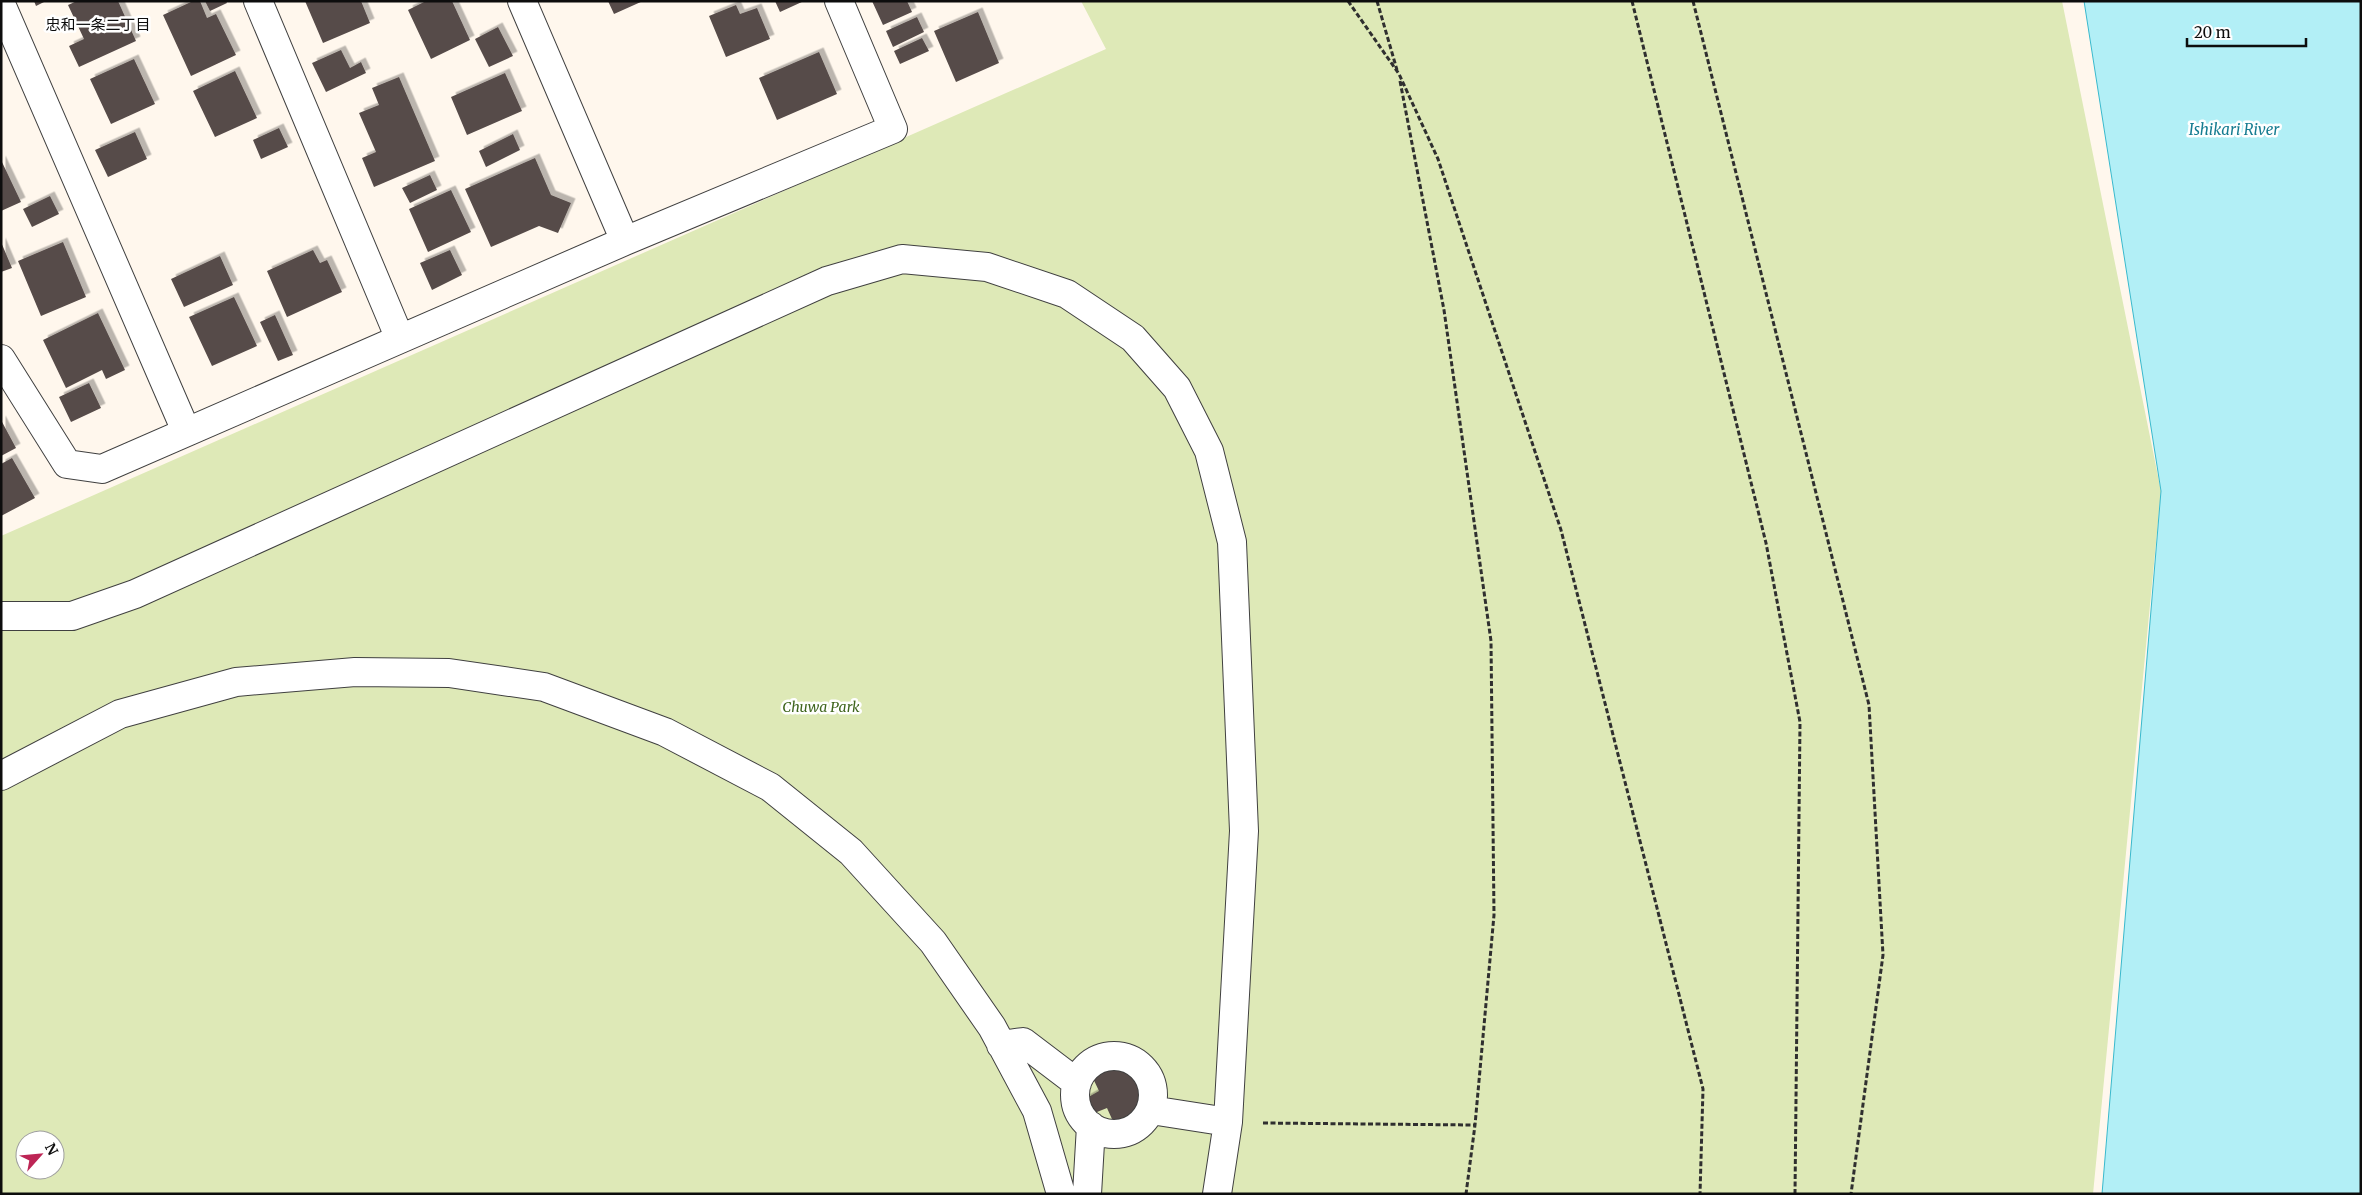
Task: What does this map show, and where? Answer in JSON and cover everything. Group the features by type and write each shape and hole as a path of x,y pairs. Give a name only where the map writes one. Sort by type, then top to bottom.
{"street":[{"path":"258,1 400,339"},
{"path":"522,1 625,241"},
{"path":"1,359 67,464 102,469 625,241 893,129 838,1"},
{"path":"1,4 186,431"},
{"path":"1,616 72,616 135,594 827,281 902,259 987,267 1067,294 1133,338 1177,388 1209,451 1232,542 1244,831 1228,1122 1217,1194"},
{"path":"1,776 120,714 236,682 355,672 449,673 544,687 665,732 770,787 851,852 933,942 992,1027 1037,1111 1061,1194"},
{"path":"1001,1045 1023,1042 1077,1083"},
{"path":"1114,1055 1130,1058 1142,1067 1151,1080 1154,1095 1151,1110 1142,1123 1130,1131 1114,1134 1099,1131 1091,1126 1078,1110 1075,1095 1077,1083 1086,1067 1099,1058 1114,1055"},
{"path":"1151,1110 1228,1122"},
{"path":"1086,1194 1091,1126"}],"path":[{"path":"1348,1 1399,74 1438,159 1561,530 1703,1089 1700,1194"},
{"path":"1377,1 1399,74 1444,310 1490,641 1494,915 1475,1125 1466,1194"},
{"path":"1632,1 1766,543 1800,722 1795,1194"},
{"path":"1693,1 1869,705 1883,955 1851,1194"},
{"path":"1228,1122 1475,1125"}],"green space":[{"name":"Chuwa Park","path":"1081,1 2062,1 2161,491 2093,1194 1,1194 1,536 1106,49"}],"water":[{"name":"Ishikari River","path":"2084,1 2361,1 2361,1194 2102,1194 2161,491"}],"building":[{"path":"34,1 46,1 36,6"},
{"path":"77,1 118,1 136,41 79,67 69,46 84,39 68,5"},
{"path":"193,1 200,1 207,18 216,14 236,55 191,76 163,15"},
{"path":"205,1 226,1 227,3 210,11"},
{"path":"305,1 361,1 370,23 323,43"},
{"path":"426,1 452,1 470,40 431,59 408,10"},
{"path":"608,1 643,1 614,14"},
{"path":"775,1 804,1 780,12"},
{"path":"872,1 907,1 912,12 883,25"},
{"path":"736,5 740,14 757,8 770,39 726,57 709,16"},
{"path":"978,12 999,63 956,82 934,31"},
{"path":"917,17 924,32 893,47 886,31"},
{"path":"498,27 513,56 489,67 475,39"},
{"path":"922,38 929,51 900,64 894,51"},
{"path":"341,50 350,68 361,62 366,73 326,92 312,63"},
{"path":"819,52 837,94 777,120 759,78"},
{"path":"134,59 155,104 111,124 90,79"},
{"path":"235,71 257,118 215,137 193,91"},
{"path":"505,73 522,111 467,135 451,97"},
{"path":"399,77 435,161 374,187 362,158 376,152 359,113 379,105 372,88"},
{"path":"279,128 288,147 261,159 253,140"},
{"path":"135,132 147,159 108,177 95,150"},
{"path":"513,134 520,150 486,167 479,151"},
{"path":"535,158 551,195 571,203 558,233 539,226 491,247 465,189"},
{"path":"1,160 21,202 1,211"},
{"path":"430,175 437,190 410,203 402,188"},
{"path":"451,190 471,232 428,252 409,209"},
{"path":"50,196 59,214 32,227 23,209"},
{"path":"1,242 12,268 1,272"},
{"path":"63,242 86,297 41,316 18,261"},
{"path":"313,250 320,263 327,260 342,292 287,317 267,271"},
{"path":"450,250 462,275 432,290 420,263"},
{"path":"220,256 233,285 184,307 171,279"},
{"path":"234,297 257,346 212,366 189,317"},
{"path":"98,313 125,370 106,379 102,370 66,388 43,340"},
{"path":"275,315 293,355 278,361 260,322"},
{"path":"89,383 101,408 71,422 59,397"},
{"path":"1,420 16,448 1,456"},
{"path":"12,458 35,498 1,516 1,464"},
{"path":"1112,1060 1129,1066 1138,1075 1147,1093 1139,1117 1116,1128 1107,1108 1092,1114 1085,1099 1099,1091 1090,1072"}],"district":[{"name":"忠和一条二丁目","path":"98,25"}]}
